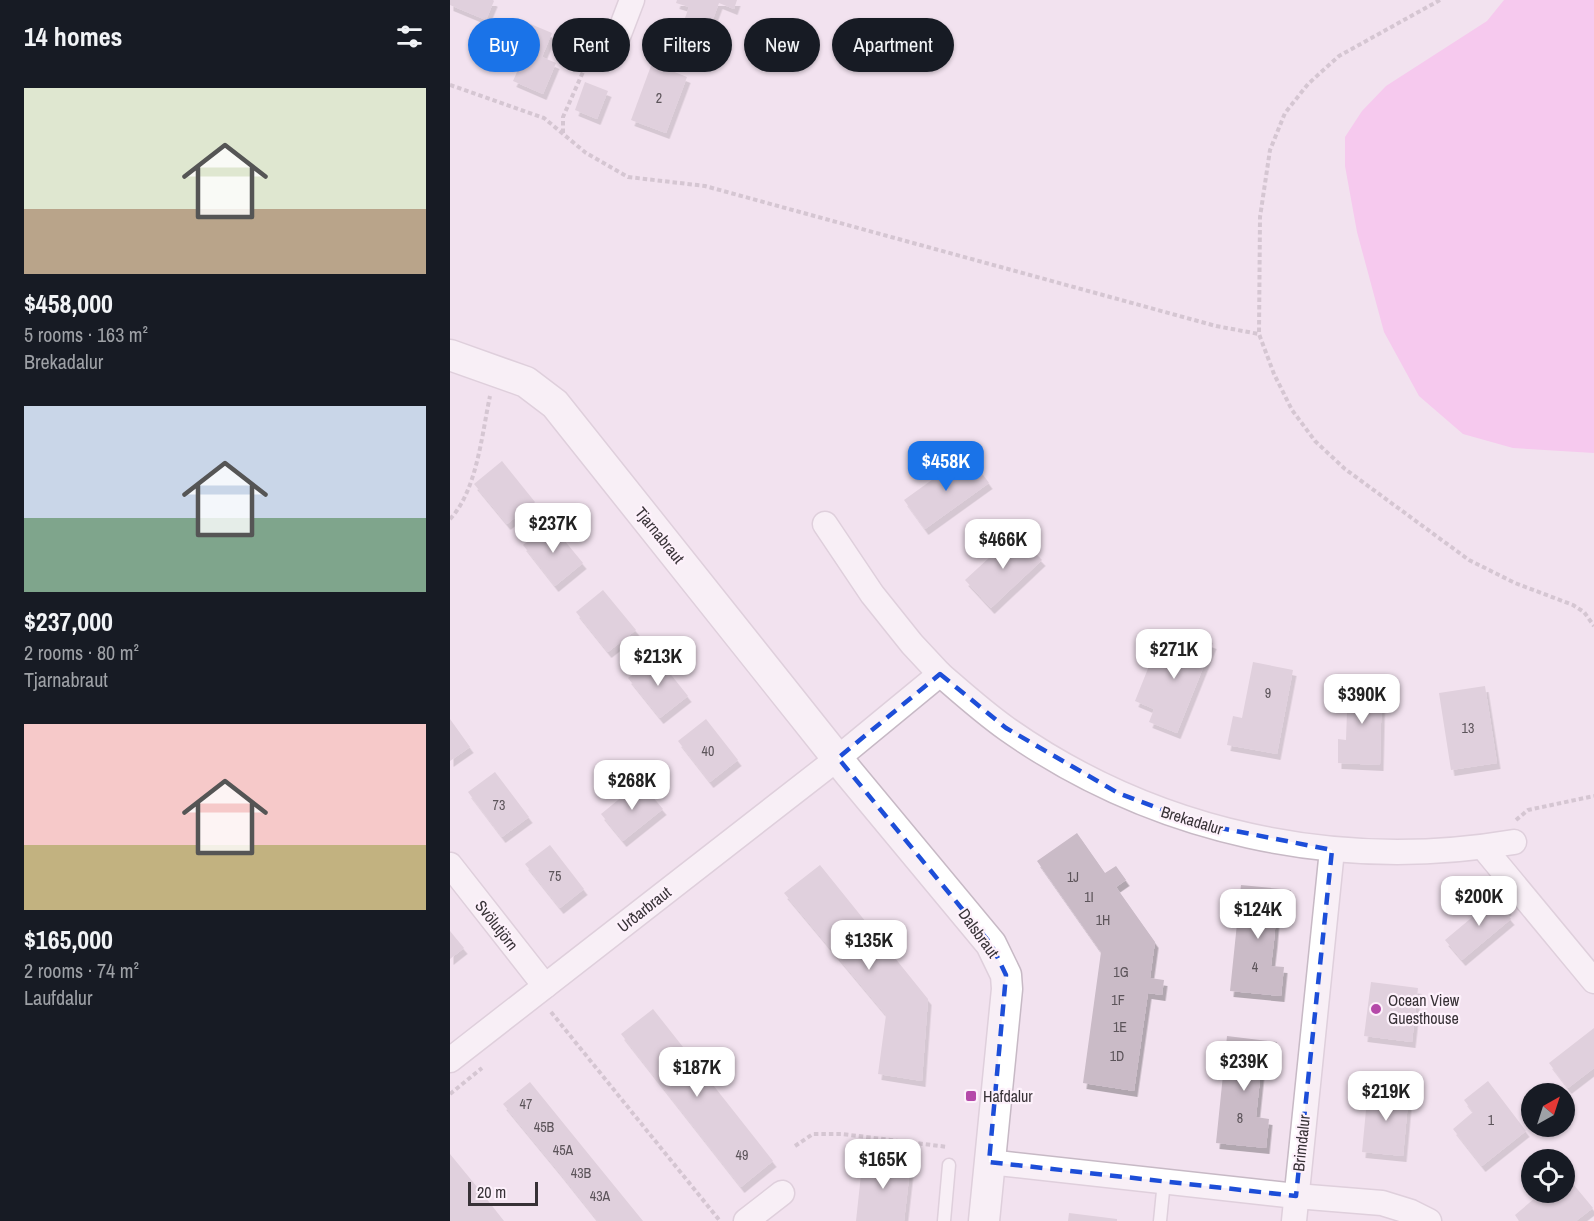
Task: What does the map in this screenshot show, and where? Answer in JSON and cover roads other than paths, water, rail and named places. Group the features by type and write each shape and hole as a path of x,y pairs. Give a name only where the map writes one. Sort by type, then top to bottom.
{"street":[{"path":"625,18 632,0"},
{"name":"Tjarnabraut","path":"450,355 526,382 555,404 838,758"},
{"name":"Brekadalur","path":"825,524 872,594 912,644 940,674 1006,728 1061,763 1118,793 1200,824 1288,844 1332,850 1407,852 1499,844 1594,981"},
{"path":"838,758 940,674"},
{"name":"Urðarbraut","path":"450,1060 838,758"},
{"name":"Dalsbraut","path":"838,758 991,944 1006,975 1007,989 984,1221"},
{"name":"Brimdalur","path":"1293,1221 1332,850"},
{"name":"Svölutjörn","path":"450,865 545,986"},
{"path":"990,1157 1164,1181 1382,1203 1411,1212 1429,1221"},
{"path":"746,1221 782,1193"}],"lane":[{"path":"944,1221 949,1165"},
{"path":"1160,1221 1164,1181"}],"place":[{"name":"Ocean View Guesthouse","path":"1376,1009"},
{"name":"Hafdalur","path":"971,1096"}]}
